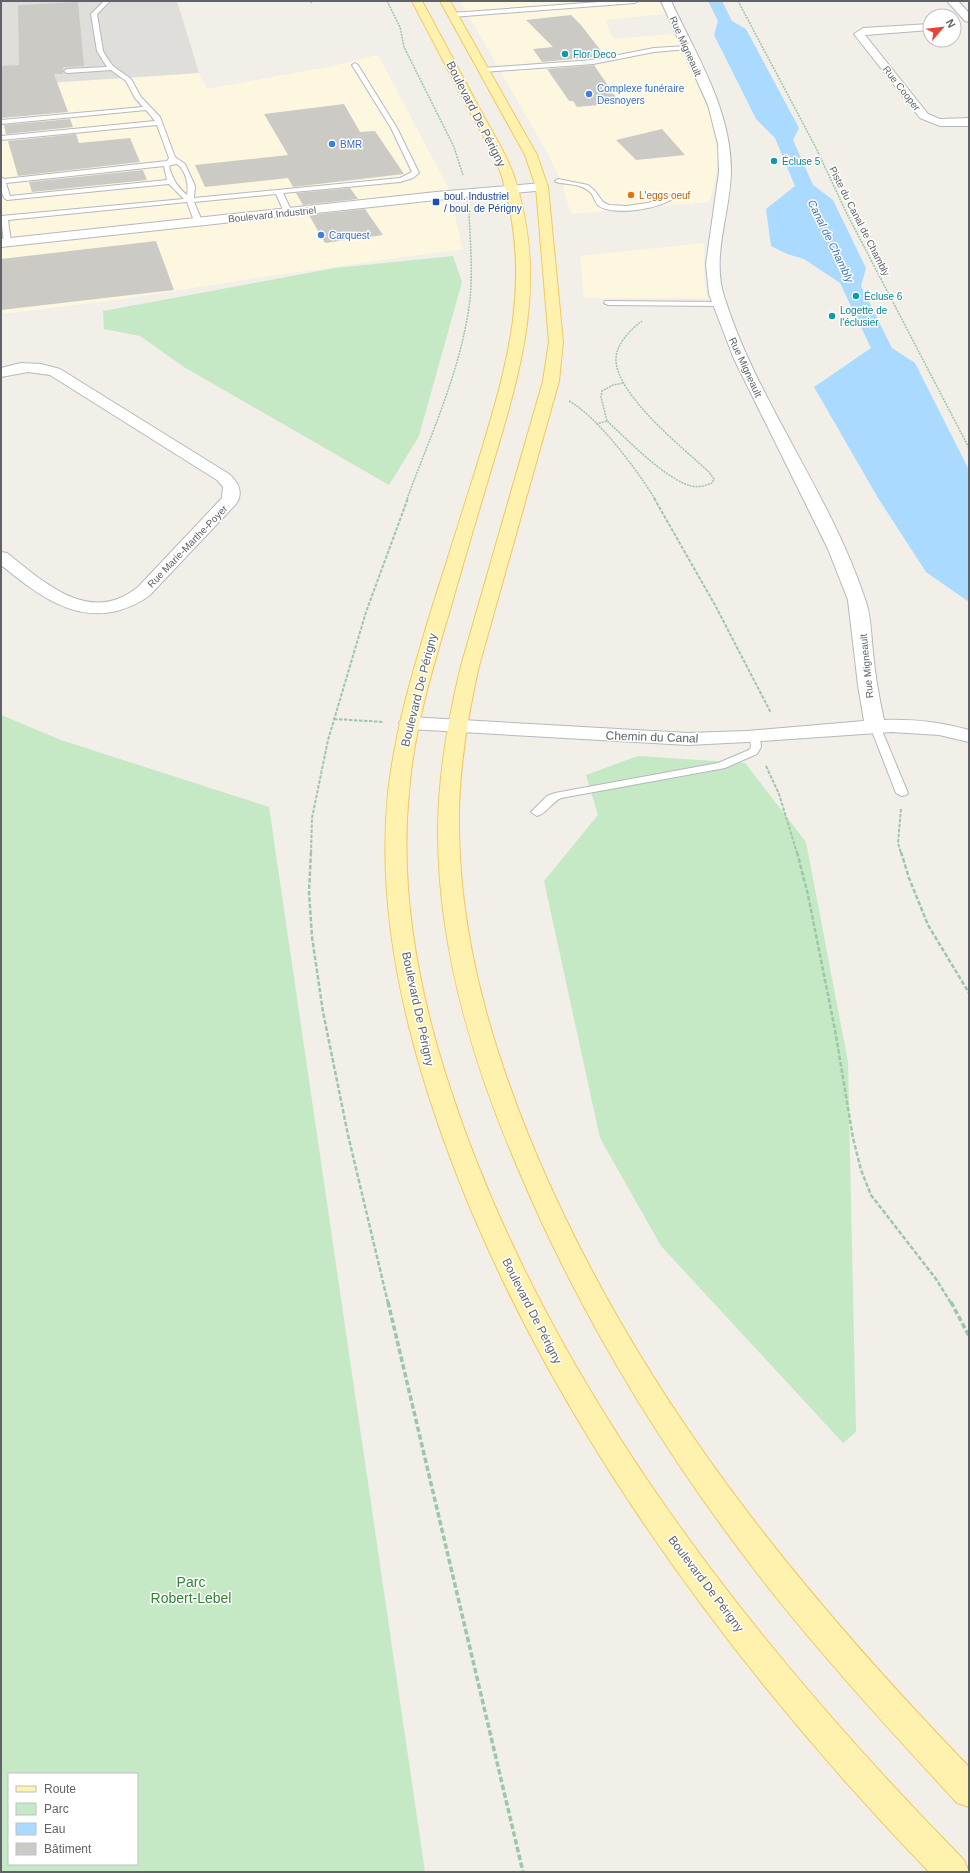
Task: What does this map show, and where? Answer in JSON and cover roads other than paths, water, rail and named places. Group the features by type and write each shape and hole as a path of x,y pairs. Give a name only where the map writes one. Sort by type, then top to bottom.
{"main road":[{"name":"Boulevard De Périgny","path":"417,1 494,146 507,174 518,216 522,244 523,296 519,340 504,405 420,678 409,723 399,783 396,859 400,911 407,970 432,1073 473,1187 495,1238 555,1356 611,1448 670,1537 784,1685 882,1798 952,1872"},
{"path":"444,1 531,155 542,187 556,342 556,353 545,403 470,666 457,726 450,788 449,850 455,909 466,976 482,1039 493,1075 520,1147 549,1215 590,1296 652,1400 721,1502 790,1592 870,1687 969,1791"}],"street":[{"name":"Rue Migneault","path":"666,1 714,105 724,144 725,172 714,264 714,285 719,304 741,359 837,549 852,587 860,616 867,685 875,726"},
{"path":"952,1 966,24"},
{"name":"Rue Cooper","path":"922,28 872,30 863,31 859,34 924,116 930,120 942,123 969,122"},
{"name":"Boulevard Industriel","path":"4,243 198,221 542,187"},
{"name":"Rue Marie-Marthe-Poyer","path":"1,373 28,367 44,368 55,372 223,477 231,485 233,493 230,500 144,591 134,598 120,604 96,608 80,607 66,603 49,593 1,557"},
{"name":"Chemin du Canal","path":"409,723 756,742 781,734 875,726 930,728 969,736"}],"lane":[{"path":"107,1 94,14 100,51 104,59 129,80 138,98 157,117 173,161"},
{"path":"452,15 635,1"},
{"path":"483,70 593,62 654,50 687,48"},
{"path":"4,243 4,218 278,190 400,180 411,177 416,173 415,169 394,128 355,65"},
{"path":"67,71 113,68"},
{"path":"1,122 148,108"},
{"path":"1,138 159,123"},
{"path":"173,161 166,167 173,188 190,200"},
{"path":"171,182 7,198 1,180 173,161 183,166 192,186 190,200 198,221"},
{"path":"558,181 590,188 602,205 616,208 660,203 671,197"},
{"path":"278,190 288,212"},
{"path":"608,303 719,304"},
{"path":"875,726 902,793"},
{"path":"537,812 545,802 555,797 721,766 744,757 756,742"}],"water":[{"name":"Canal de Chambly","path":"708,1 722,1 732,21 746,29 799,128 793,140 813,185 833,200 866,268 861,286 892,348 915,363 969,470 969,602 926,572 878,498 814,387 871,348 840,283 804,259 787,254 771,246 766,209 795,186 775,138 756,119 714,35 718,21"}],"place":[{"name":"Flor Deco","path":"565,54"},
{"name":"Complexe funéraire Desnoyers","path":"589,94"},
{"name":"BMR","path":"332,144"},
{"name":"Écluse 5","path":"774,161"},
{"name":"L'eggs oeuf","path":"631,195"},
{"name":"boul. Industriel / boul. de Périgny","path":"436,202"},
{"name":"Carquest","path":"321,235"},
{"name":"Écluse 6","path":"856,296"},
{"name":"Logette de l'éclusier","path":"832,316"}],"park label":[{"name":"Parc Robert-Lebel","path":"191,1590"}]}
